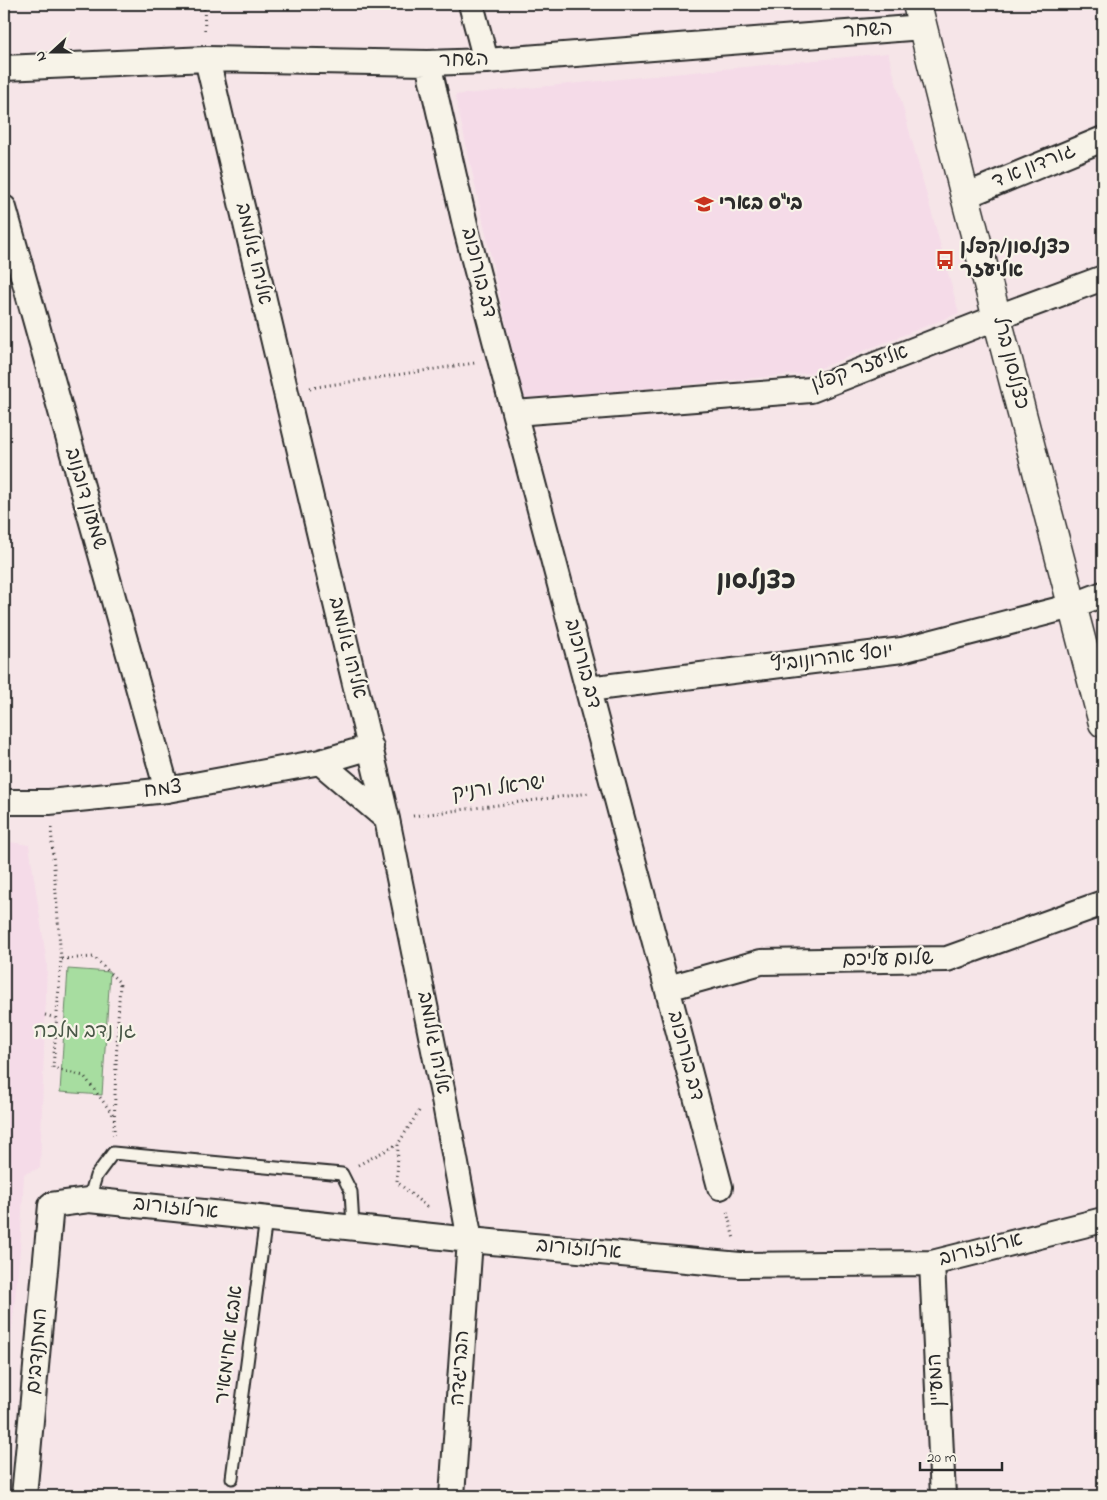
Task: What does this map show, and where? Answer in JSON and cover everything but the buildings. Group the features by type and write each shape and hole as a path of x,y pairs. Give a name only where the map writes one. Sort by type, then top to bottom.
{"street":[{"path":"471,4 486,61"},
{"name":"השחר","path":"4,68 207,59 428,63 486,61 920,15"},
{"name":"כצנלסון ברל","path":"920,15 965,196 1103,722"},
{"name":"אליהו גולומב","path":"207,59 371,747 444,1099 470,1240"},
{"name":"דב בורוכוב","path":"428,63 467,233 720,1187"},
{"name":"גורדון א ד","path":"965,196 1103,139"},
{"name":"שמעון דובנוב","path":"4,208 167,790"},
{"name":"אליעזר קפלן","path":"515,413 810,390 1103,278"},
{"name":"יוסף אהרונוביץ","path":"588,689 902,650 1072,606 1103,594"},
{"name":"צמח","path":"4,802 49,802 167,790 320,762 371,747"},
{"path":"320,762 387,819"},
{"name":"שלום עליכם","path":"668,988 761,962 947,959 1103,903"},
{"name":"ארלוזורוב","path":"51,1205 89,1200 353,1226 470,1240 740,1265 932,1263 1103,1220"},
{"name":"המתנדבים","path":"24,1496 51,1205"},
{"name":"הבריגדה","path":"452,1496 470,1240"},
{"name":"המעיין","path":"932,1263 942,1496"}],"lane":[{"path":"89,1200 96,1176 113,1153 342,1174 351,1192 353,1226"},
{"name":"אבא אחימאיר","path":"232,1478 266,1218"}],"path":[{"path":"285,392 500,359"},
{"name":"ישראל ורניק","path":"387,819 615,790"},
{"path":"49,802 61,960 52,1068 84,1076 114,1116"},
{"path":"61,960 94,957 120,983 113,1153"},
{"path":"45,1015 56,1018"},
{"path":"342,1174 398,1144 418,1112 444,1099"},
{"path":"398,1144 398,1182 435,1214"},
{"path":"720,1187 740,1265"}],"shaded area":[{"name":"בי\"ס בארי","path":"888,53 959,313 808,373 523,400 455,95"},
{"path":"4,841 29,845 47,964 40,1168 24,1174 20,1250 4,1405"}],"green space":[{"name":"גן נדב מלכה","path":"68,969 110,972 102,1095 60,1092"}],"place":[{"name":"בי\"ס בארי","path":"704,204"},
{"name":"כצנלסון/קפלן אליעזר","path":"945,260"}],"district":[{"name":"כצנלסון","path":"756,582"}]}
